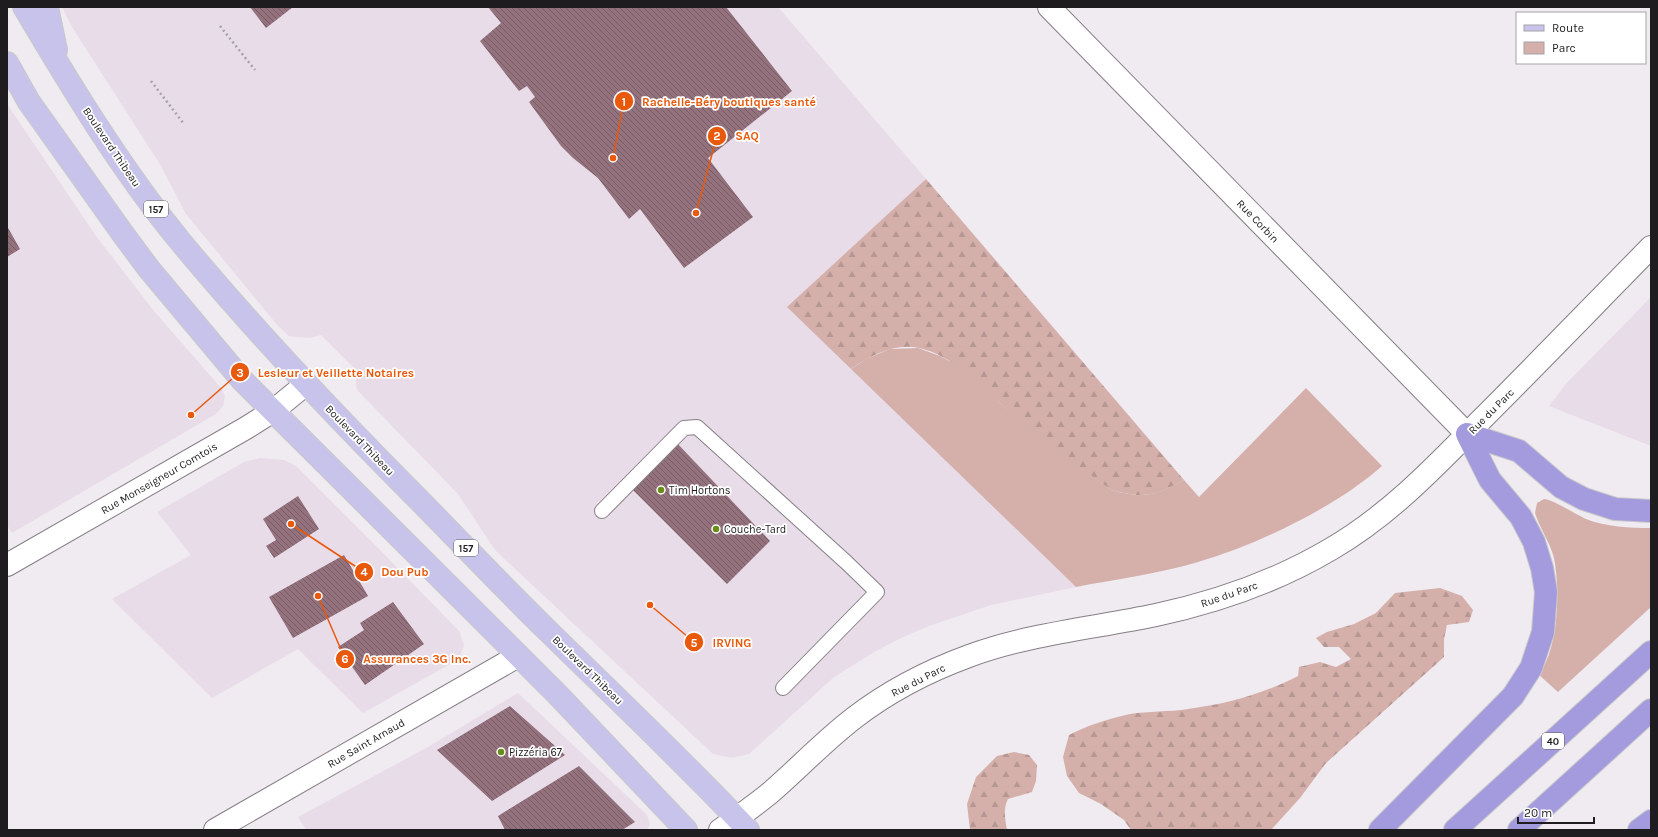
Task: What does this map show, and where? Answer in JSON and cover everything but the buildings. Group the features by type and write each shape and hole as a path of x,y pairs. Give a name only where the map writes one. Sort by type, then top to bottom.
{"highway":[{"path":"1467,434 1519,451 1557,484 1584,499 1615,509 1651,511"},
{"path":"1380,830 1513,696 1531,668 1543,632 1546,588 1540,559 1534,542 1520,517 1490,480 1467,434"},
{"name":"40","path":"1455,830 1651,652"},
{"path":"1519,830 1651,710"},
{"path":"1639,830 1651,821"}],"main road":[{"name":"Boulevard Thibeau","path":"24,7 59,67 129,173 179,240 271,348 545,628 735,826"},
{"path":"47,7 59,67"},
{"path":"7,63 29,102 99,203 149,269 242,380 557,694 686,830"}],"street":[{"name":"Rue Corbin","path":"1049,7 1467,434"},
{"name":"Rue du Parc","path":"735,826 772,790 854,718 892,692 922,676 971,655 990,649 1030,639 1195,606 1247,589 1282,574 1331,549 1374,520 1412,488 1651,247"},
{"name":"Rue Monseigneur Comtois","path":"7,565 246,428 272,411 306,384"},
{"name":"Rue Saint Arnaud","path":"215,830 518,656"}],"lane":[{"path":"602,511 684,428 697,427 877,592 782,688"}],"path":[{"path":"220,26 255,70"},
{"path":"151,81 184,124"}],"shaded area":[{"path":"62,7 778,7 926,179 788,307 1076,587 991,605 929,626 901,638 874,652 833,678 749,754 732,758 713,754 495,550 458,494 359,392 356,387 358,372 321,335 310,338 289,336 278,326 186,214 161,166 72,27"},
{"path":"7,104 96,236 154,311 221,388 225,396 223,406 216,414 12,533 7,525"},
{"path":"1651,297 1651,446 1549,406 1565,385"},
{"path":"260,458 284,460 296,466 383,553 459,631 464,645 459,659 363,713 298,649 212,698 112,599 191,555 157,512 244,462"},
{"path":"518,693 647,815 650,824 647,830 306,830 298,817 428,747"}],"green space":[{"path":"926,179 1184,480 1157,493 1141,495 1111,490 1041,437 963,371 943,357 919,348 901,347 884,351 851,369 787,307"},
{"path":"918,348 940,356 962,368 1001,404 1111,490 1141,495 1157,493 1184,480 1199,497 1306,388 1382,466 1342,496 1319,510 1245,546 1183,566 1076,587 851,369 866,359 890,349"},
{"path":"1544,499 1594,522 1635,528 1651,528 1651,607 1558,692 1538,674 1545,664 1550,651 1554,635 1557,602 1554,558 1535,513 1537,503"},
{"path":"1440,588 1462,596 1473,610 1469,622 1447,625 1444,639 1444,657 1326,763 1300,798 1271,830 1131,830 1124,820 1101,804 1079,793 1067,776 1063,757 1069,735 1083,728 1130,714 1173,711 1231,701 1272,688 1298,676 1299,667 1320,662 1336,667 1351,659 1339,647 1324,647 1316,638 1327,632 1354,624 1376,613 1395,593"},
{"path":"1014,752 1029,755 1037,765 1036,781 1032,792 1008,799 1005,810 1007,830 970,830 967,804 976,777 997,756"}],"place":[{"name":"Rachelle-Béry boutiques santé","path":"613,158"},
{"name":"SAQ","path":"696,213"},
{"name":"Lesieur et Veillette Notaires","path":"191,415"},
{"name":"Tim Hortons","path":"661,490"},
{"name":"Dou Pub","path":"291,524"},
{"name":"Couche-Tard","path":"716,529"},
{"name":"Assurances 3G Inc.","path":"318,596"},
{"name":"IRVING","path":"650,605"},
{"name":"Pizzéria 67","path":"501,752"}]}
